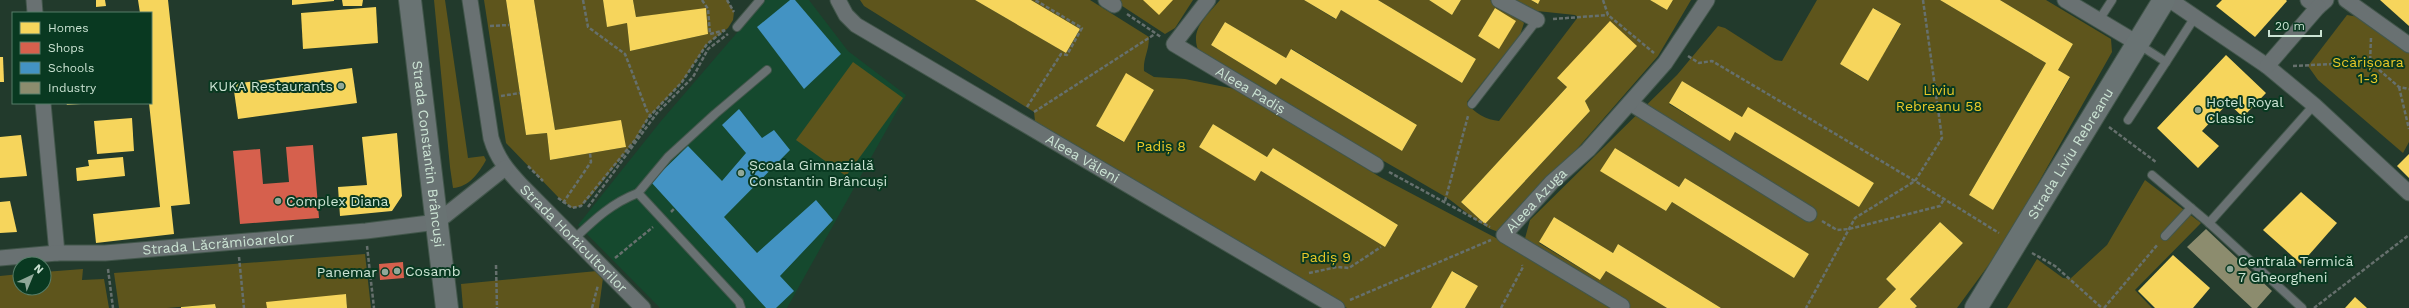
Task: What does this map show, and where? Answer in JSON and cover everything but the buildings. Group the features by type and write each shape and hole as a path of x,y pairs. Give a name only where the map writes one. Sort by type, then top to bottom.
{"street":[{"path":"34,0 35,12"},
{"name":"Strada Constantin Brâncuși","path":"410,0 447,308"},
{"name":"Strada Horticultorilor","path":"470,0 491,138 496,154 505,168 572,234 643,308"},
{"name":"Aleea Văleni","path":"838,0 846,15 856,25 1335,307"},
{"path":"1174,44 1208,0"},
{"path":"1499,0 1536,20"},
{"name":"Aleea Azuga","path":"1622,306 1504,235 1552,182 1588,150 1664,63 1707,0"},
{"path":"2065,0 2137,43"},
{"name":"Strada Liviu Rebreanu","path":"1976,308 2164,0"},
{"path":"2170,0 2267,66 2314,105 2409,194"},
{"path":"2346,0 2409,45"},
{"path":"2267,66 2317,2"},
{"name":"Aleea Padiș","path":"1174,44 1376,165"},
{"path":"1630,102 1809,214"},
{"path":"43,104 57,253"},
{"path":"437,222 505,168"},
{"name":"Strada Lăcrămioarelor","path":"0,258 57,253 105,253 366,231 437,222"}],"lane":[{"path":"735,23 760,0"},
{"path":"2099,20 2112,0"},
{"path":"2128,120 2195,17"},
{"path":"1472,104 1536,20"},
{"path":"2137,43 2166,62"},
{"path":"572,234 603,210 638,193 668,157 715,114 767,70"},
{"path":"2209,224 2314,105"},
{"path":"2152,175 2302,308"},
{"path":"638,193 739,302 741,308"},
{"path":"2165,236 2191,208"}],"path":[{"path":"583,0 588,27 625,54 650,116 653,119"},
{"path":"702,0 708,9 710,34 727,29"},
{"path":"727,0 734,12 735,23"},
{"path":"1019,122 1060,54 1067,55 1082,28 1035,0"},
{"path":"1603,0 1608,15 1664,63"},
{"path":"1806,308 1855,218 1915,181 1942,138 1923,0"},
{"path":"1110,2 1155,34 1174,44"},
{"path":"1536,20 1608,15"},
{"path":"2370,16 2370,62"},
{"path":"487,19 489,33"},
{"path":"554,193 572,208 581,206 635,140 650,116 682,82 707,44 735,23"},
{"path":"572,234 653,119 693,77 708,49 735,23"},
{"path":"1019,122 1155,34"},
{"path":"1674,48 1699,63 1712,61 1915,181 2000,234"},
{"path":"2267,66 2370,62 2399,87 2409,89"},
{"path":"2399,87 2409,129"},
{"path":"499,96 500,103"},
{"path":"1445,201 1472,104"},
{"path":"2105,124 2160,165 2152,175"},
{"path":"553,216 591,162 590,153"},
{"path":"527,165 548,187"},
{"path":"1376,165 1445,201 1504,235"},
{"path":"1809,214 1837,230 1849,229 1940,206 1944,200"},
{"path":"602,266 612,260 675,208"},
{"path":"366,231 374,308"},
{"path":"1335,307 1504,235"},
{"path":"2314,308 2409,235"},
{"path":"2030,251 2055,266 2103,308 2165,236"},
{"path":"237,242 244,308"},
{"path":"1297,285 1303,274 1336,267 1349,268 1381,247"},
{"path":"105,253 113,308"},
{"path":"1501,308 1523,267 1519,260"},
{"path":"496,265 497,308"}],"shaded area":[{"name":"Școala Gimnazială Constantin Brâncuși","path":"765,0 809,0 848,51 906,95 787,308 660,308 578,225 661,121"}],"green space":[{"path":"434,0 445,0 468,158 484,156 486,160 477,174 469,182 453,188 450,167"},
{"path":"484,0 506,0 526,135 547,133 550,160 626,147 555,130 534,0 603,0 607,26 627,23 630,51 708,34 706,9 636,17 633,0 727,0 734,12 733,20 728,28 707,44 682,82 648,118 635,140 591,196 581,206 572,208 559,198 506,143"},
{"path":"860,0 975,0 1066,53 1080,29 1031,0 1090,0 1149,37 1144,62 1144,71 1154,77 1185,79 1235,89 1380,177 1496,238 1610,308 1465,308 1478,286 1453,271 1431,308 1347,308 1042,131 1035,121 1034,112 864,6","holes":["1126,74 1154,90 1123,142 1096,126","1213,124 1267,157 1273,148 1398,225 1385,247 1261,171 1255,180 1199,147"]},
{"path":"1113,0 1193,0 1175,28 1165,34"},
{"path":"1220,0 1304,0 1335,19 1341,10 1462,83 1476,59 1378,0 1429,0 1452,15 1461,0 1490,0 1514,14 1524,23 1520,35 1467,102 1481,115 1499,121 1578,17 1575,15 1537,11 1510,0 1531,0 1537,4 1540,0 1650,0 1667,10 1673,0 1691,0 1658,56 1522,212 1500,232 1486,227 1451,200 1200,54 1197,46 1197,32 1204,19","holes":["1495,8 1515,21 1499,48 1478,36","1225,22 1286,58 1292,49 1417,125 1402,151 1281,78 1276,85 1211,45","1636,46 1585,101 1590,111 1485,224 1461,202 1567,87 1558,79"]},
{"name":"Liviu Rebreanu 58","path":"1817,0 1940,0 2046,63 1969,195 1993,210 2070,78 2058,70 2073,44 2000,0 2046,0 2111,39 2112,52 2004,244 1957,308 1915,308 1917,305 1910,299 1963,243 1940,222 1886,279 1896,289 1878,308 1721,308 1618,244 1613,253 1554,217 1539,243 1600,280 1606,271 1667,308 1627,308 1524,242 1530,220 1677,75 1718,26 1725,28 1775,60 1782,61","holes":["1874,8 1901,25 1867,81 1840,64","1682,81 1742,117 1874,183 1859,207 1735,132 1730,140 1669,104","1615,148 1679,187 1685,178 1809,254 1794,278 1672,202 1666,211 1601,171"]},
{"name":"Scărișoara 1-3","path":"2347,15 2365,18 2409,51 2409,142 2403,153 2318,80 2308,66"},
{"path":"853,62 903,98 846,176 796,140"},
{"path":"2145,180 2201,223 2135,290 2152,308 2007,308 2037,259 2063,278 2070,279 2107,245"},
{"path":"365,254 371,308 347,308 346,294 267,308 216,308 215,304 167,308 119,308 114,273"},
{"path":"83,269 82,280 104,279 109,308 0,308 0,276 12,275 12,296 52,296 52,271"},
{"path":"597,271 603,278 599,308 463,308 461,284"}],"place":[{"name":"KUKA Restaurants","path":"341,86"},
{"name":"Hotel Royal Classic","path":"2198,110"},
{"name":"Școala Gimnazială Constantin Brâncuși","path":"741,173"},
{"name":"Complex Diana","path":"278,201"},
{"name":"Centrala Termică 7 Gheorgheni","path":"2230,269"},
{"name":"Cosamb","path":"397,271"},
{"name":"Panemar","path":"385,272"}],"park label":[{"name":"Padiș 8","path":"1161,146"},
{"name":"Padiș 9","path":"1326,257"}]}
